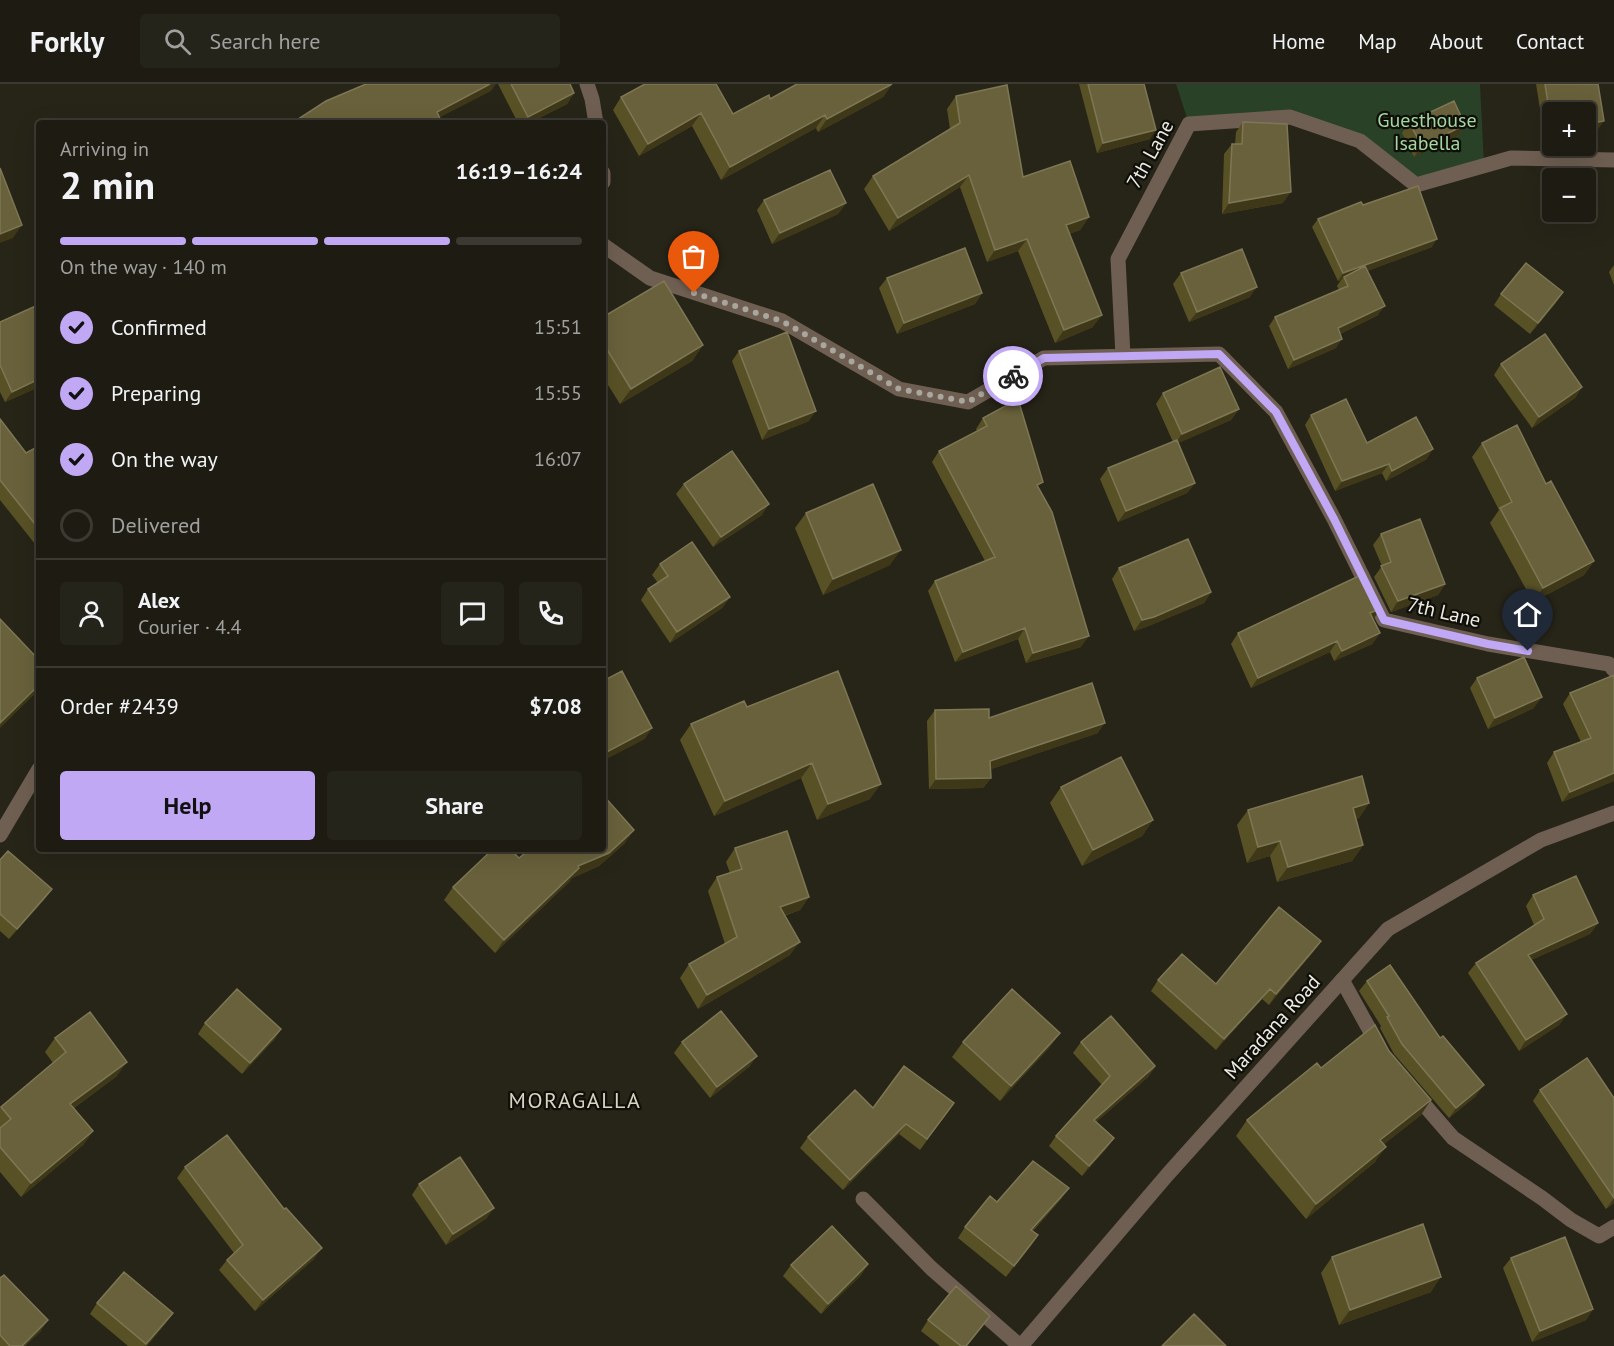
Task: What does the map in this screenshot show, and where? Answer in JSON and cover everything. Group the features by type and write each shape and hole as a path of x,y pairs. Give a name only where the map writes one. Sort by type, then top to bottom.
{"street":[{"path":"587,84 596,120"},
{"name":"7th Lane","path":"1123,356 1118,259 1189,124 1290,117 1360,141 1416,185 1511,158 1614,160"},
{"name":"7th Lane","path":"606,246 650,278 782,321 899,389 968,402 1044,358 1219,354 1276,412 1334,519 1384,620 1488,644 1609,664 1614,670"},
{"path":"0,835 36,774"},
{"name":"Maradana Road","path":"1021,1346 1168,1174 1388,929 1541,840 1614,813"},
{"path":"1342,980 1386,1060"},
{"path":"1408,1086 1453,1138 1571,1220 1599,1236 1614,1227"},
{"path":"863,1199 932,1268 1021,1346"}],"green space":[{"name":"Guesthouse Isabella","path":"1176,84 1480,84 1484,164 1416,185 1360,141 1290,117 1189,124"}],"building":[{"path":"366,84 490,84 437,112 441,120 297,120 326,101"},
{"path":"511,84 570,84 574,93 528,117"},
{"path":"645,84 716,84 733,114 769,95 770,99 797,84 892,84 827,119 825,115 730,167 701,113 648,144 621,97"},
{"path":"1088,84 1144,84 1156,130 1103,143"},
{"path":"1545,84 1598,84 1604,121 1596,122 1596,102 1548,102"},
{"path":"1007,85 1023,177 1070,161 1089,217 1066,225 1102,315 1064,330 1027,239 995,250 969,175 898,218 873,176 960,123 956,96"},
{"path":"1454,101 1465,125 1422,146 1409,122"},
{"path":"1243,122 1287,124 1291,192 1229,203 1232,144 1242,144"},
{"path":"0,168 22,225 0,234"},
{"path":"830,170 846,203 780,233 764,200"},
{"path":"1418,186 1437,239 1343,273 1318,219 1361,202 1363,205"},
{"path":"965,248 982,293 904,323 887,278"},
{"path":"1242,249 1257,287 1197,312 1181,273"},
{"path":"1526,263 1563,292 1538,323 1501,294"},
{"path":"1365,266 1385,306 1338,328 1342,339 1294,360 1275,317 1348,286 1344,277"},
{"path":"664,281 703,345 631,389 606,348 606,315"},
{"path":"36,306 36,380 12,392 0,365 0,322"},
{"path":"787,332 816,411 769,429 739,351"},
{"path":"1545,334 1582,387 1539,417 1501,364"},
{"path":"1220,367 1239,409 1182,434 1163,393"},
{"path":"1018,399 1043,482 1037,485 1052,512 1089,636 1033,653 1025,628 963,652 935,581 995,557 939,451 987,426 983,418"},
{"path":"1346,399 1367,443 1416,417 1433,449 1392,471 1389,464 1342,481 1311,415"},
{"path":"0,419 26,453 36,448 36,525 0,480"},
{"path":"1517,425 1546,484 1551,481 1594,561 1543,588 1500,508 1512,502 1482,443"},
{"path":"1177,440 1195,483 1126,511 1108,468"},
{"path":"732,451 769,504 721,537 684,484"},
{"path":"873,484 901,550 833,579 806,513"},
{"path":"1420,519 1445,584 1398,601 1381,566 1391,562 1381,534"},
{"path":"1188,539 1211,592 1142,620 1119,568"},
{"path":"692,542 730,597 677,632 648,589 668,576 660,564"},
{"path":"1363,574 1380,609 1370,613 1380,633 1342,651 1337,641 1258,678 1238,633"},
{"path":"0,619 36,657 36,688 0,723"},
{"path":"1524,657 1542,697 1495,718 1477,678"},
{"path":"622,671 652,728 606,752 606,679"},
{"path":"838,671 881,784 828,804 812,763 725,801 691,724 744,701 747,707"},
{"path":"1614,675 1614,773 1570,792 1554,752 1591,738 1570,693"},
{"path":"1092,683 1105,723 990,761 991,778 936,779 935,710 989,709 989,718"},
{"path":"1121,757 1153,820 1093,850 1061,787"},
{"path":"1362,776 1369,803 1353,808 1363,845 1288,867 1280,841 1258,847 1248,810"},
{"path":"606,798 634,830 609,853 578,866 579,868 504,940 453,887 490,852 513,852 519,858 526,852 606,852"},
{"path":"787,831 809,897 780,907 800,942 707,995 689,964 737,937 717,877 742,869 735,848"},
{"path":"8,851 52,889 17,929 0,914 0,860"},
{"path":"1576,876 1598,923 1528,955 1567,1014 1526,1040 1476,963 1544,919 1533,895"},
{"path":"1279,907 1321,941 1276,994 1270,989 1224,1039 1158,980 1182,954 1216,984"},
{"path":"1390,965 1440,1038 1443,1036 1484,1085 1456,1108 1402,1044 1387,1017 1389,1016 1367,981"},
{"path":"237,989 281,1029 250,1063 205,1023"},
{"path":"1012,989 1060,1033 1011,1086 963,1042"},
{"path":"721,1011 757,1056 717,1087 682,1042"},
{"path":"90,1012 127,1062 70,1104 93,1131 31,1183 0,1147 0,1128 11,1119 1,1107 66,1052 55,1038"},
{"path":"1111,1016 1155,1066 1094,1120 1114,1138 1089,1166 1056,1136 1110,1076 1081,1042"},
{"path":"1375,1025 1389,1051 1431,1100 1380,1140 1386,1147 1316,1204 1247,1120 1317,1063 1321,1068"},
{"path":"1587,1058 1614,1098 1614,1198 1540,1090"},
{"path":"904,1066 954,1103 927,1139 906,1124 850,1180 808,1137 855,1090 873,1108"},
{"path":"227,1135 284,1209 286,1208 322,1248 263,1300 227,1260 243,1245 185,1167"},
{"path":"460,1157 494,1208 453,1234 419,1184"},
{"path":"1033,1161 1069,1188 1031,1230 1038,1235 1014,1266 965,1227 990,1196 997,1202"},
{"path":"1423,1224 1441,1277 1350,1310 1332,1257"},
{"path":"832,1226 868,1264 828,1304 791,1265"},
{"path":"1565,1237 1593,1309 1540,1331 1511,1258"},
{"path":"124,1272 173,1313 146,1344 97,1303"},
{"path":"4,1275 48,1320 22,1346 10,1346 0,1335 0,1278"},
{"path":"956,1286 990,1316 966,1346 961,1346 928,1320"},
{"path":"1194,1314 1226,1346 1162,1346"}],"way so far":[{"path":"694,293 782,321 899,389 968,402 1013,376"}],"district":[{"name":"MORAGALLA","path":"575,1100"}],"route":[{"path":"1013,376 1044,358 1219,354 1276,412 1334,519 1384,620 1528,651"}]}
